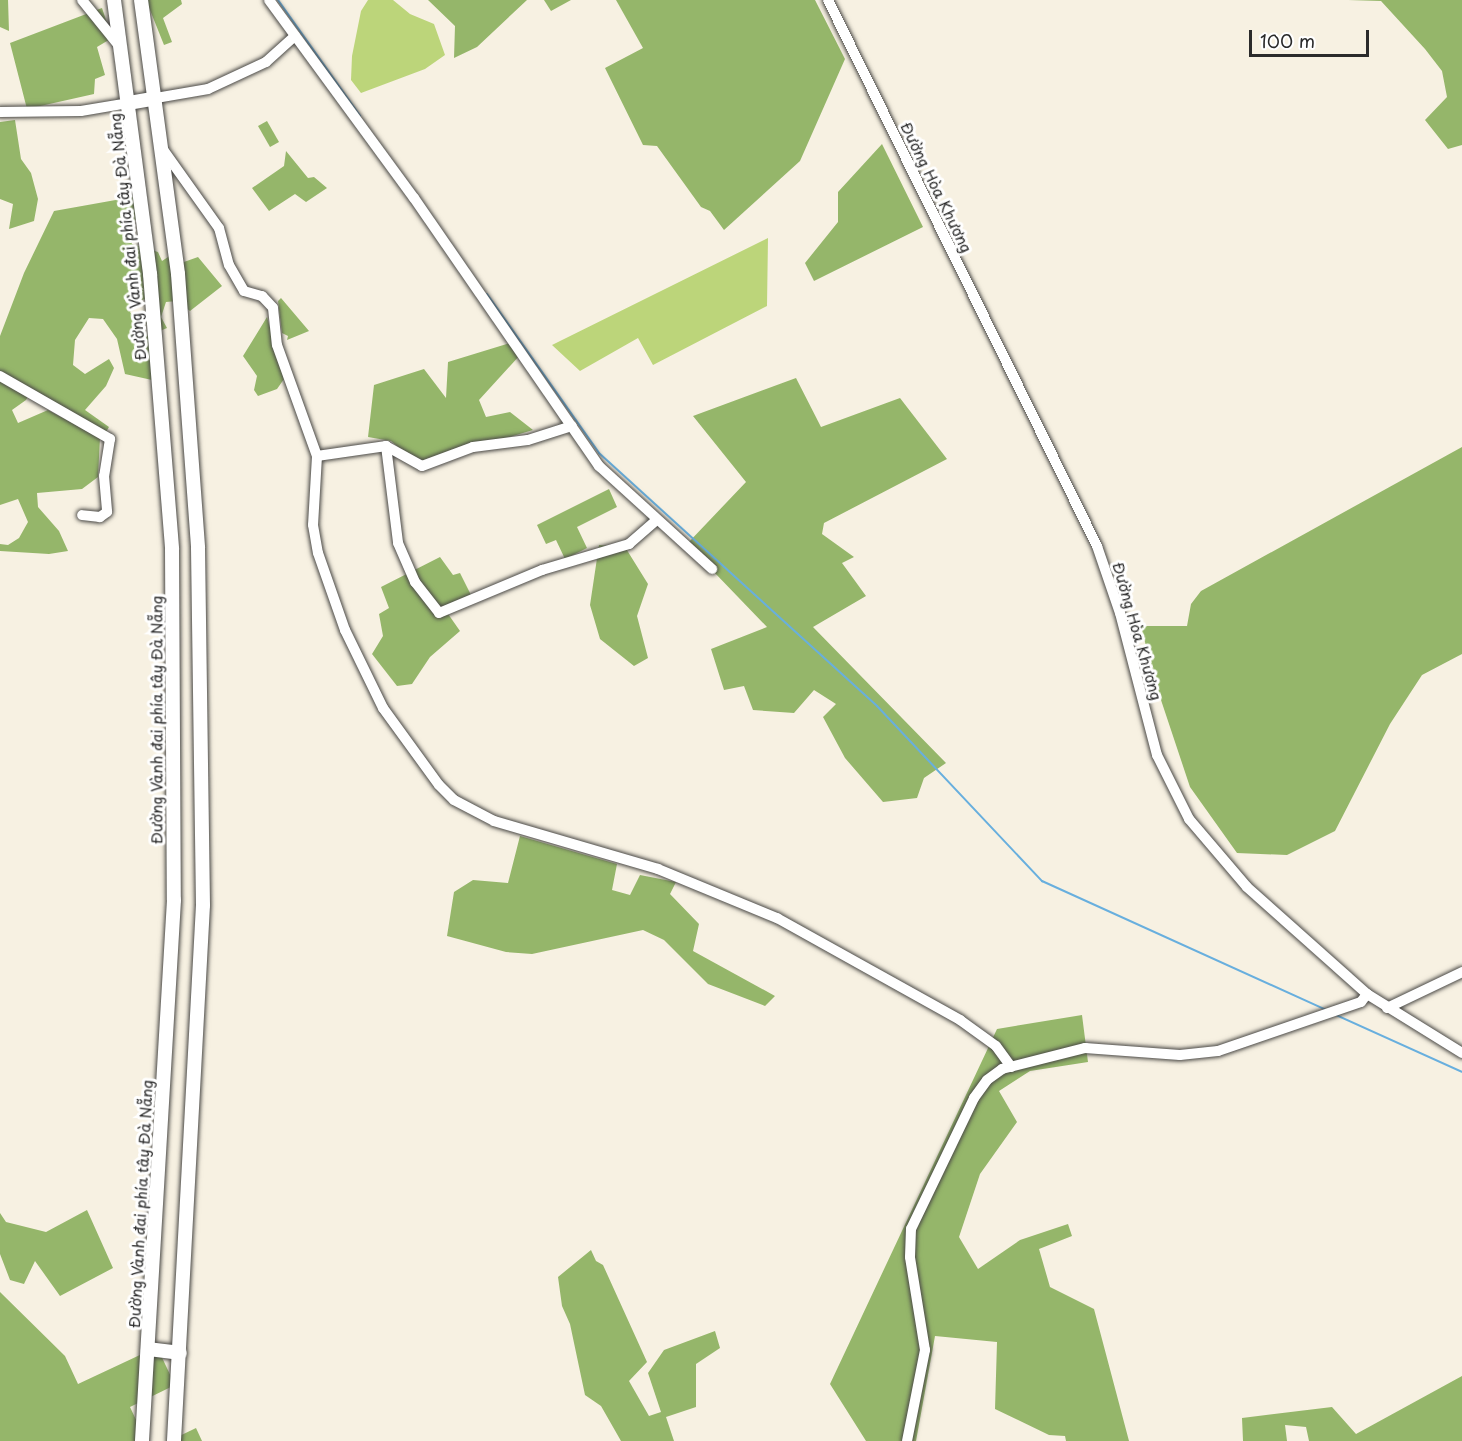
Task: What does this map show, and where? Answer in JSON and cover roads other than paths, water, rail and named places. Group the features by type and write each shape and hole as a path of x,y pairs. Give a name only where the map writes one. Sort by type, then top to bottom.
{"main road":[{"name":"Đường Vành đai phía tây Đà Nẵng","path":"114,0 150,274 172,549 174,900 141,1441"},
{"path":"141,0 164,151 178,274 198,548 203,905 174,1441"},
{"path":"129,103 156,98"},
{"path":"148,1349 180,1353"}],"street":[{"path":"82,0 122,50"},
{"path":"268,0 407,189 599,466 655,521 712,569"},
{"name":"Đường Hòa Khương","path":"828,0 1097,546 1169,784 1215,854 1367,994 1462,1053"},
{"path":"156,98 208,89 266,62 295,36"},
{"path":"0,112 81,111 129,103"},
{"path":"164,151 219,228 229,265 244,291 262,296 273,308 277,345 317,456 313,525 318,553 345,630 383,708 439,785 454,800 494,821 658,869 777,918 960,1020 996,1046 1011,1067"},
{"path":"0,376 110,439 104,476 106,512 100,517 82,515"},
{"path":"317,456 386,446 422,466 473,447 528,440 572,426"},
{"path":"386,446 398,543 410,574 439,613 542,570 629,544 655,521"},
{"path":"1387,1008 1462,972"},
{"path":"907,1441 925,1350 910,1257 911,1229 974,1098 987,1080 1011,1067 1086,1048 1180,1055 1218,1051 1361,1002 1367,994"}],"waterway":[{"path":"278,0 360,116"},
{"path":"487,294 599,453 877,706 1042,881 1326,1010"},
{"path":"1336,1015 1462,1072"}]}
